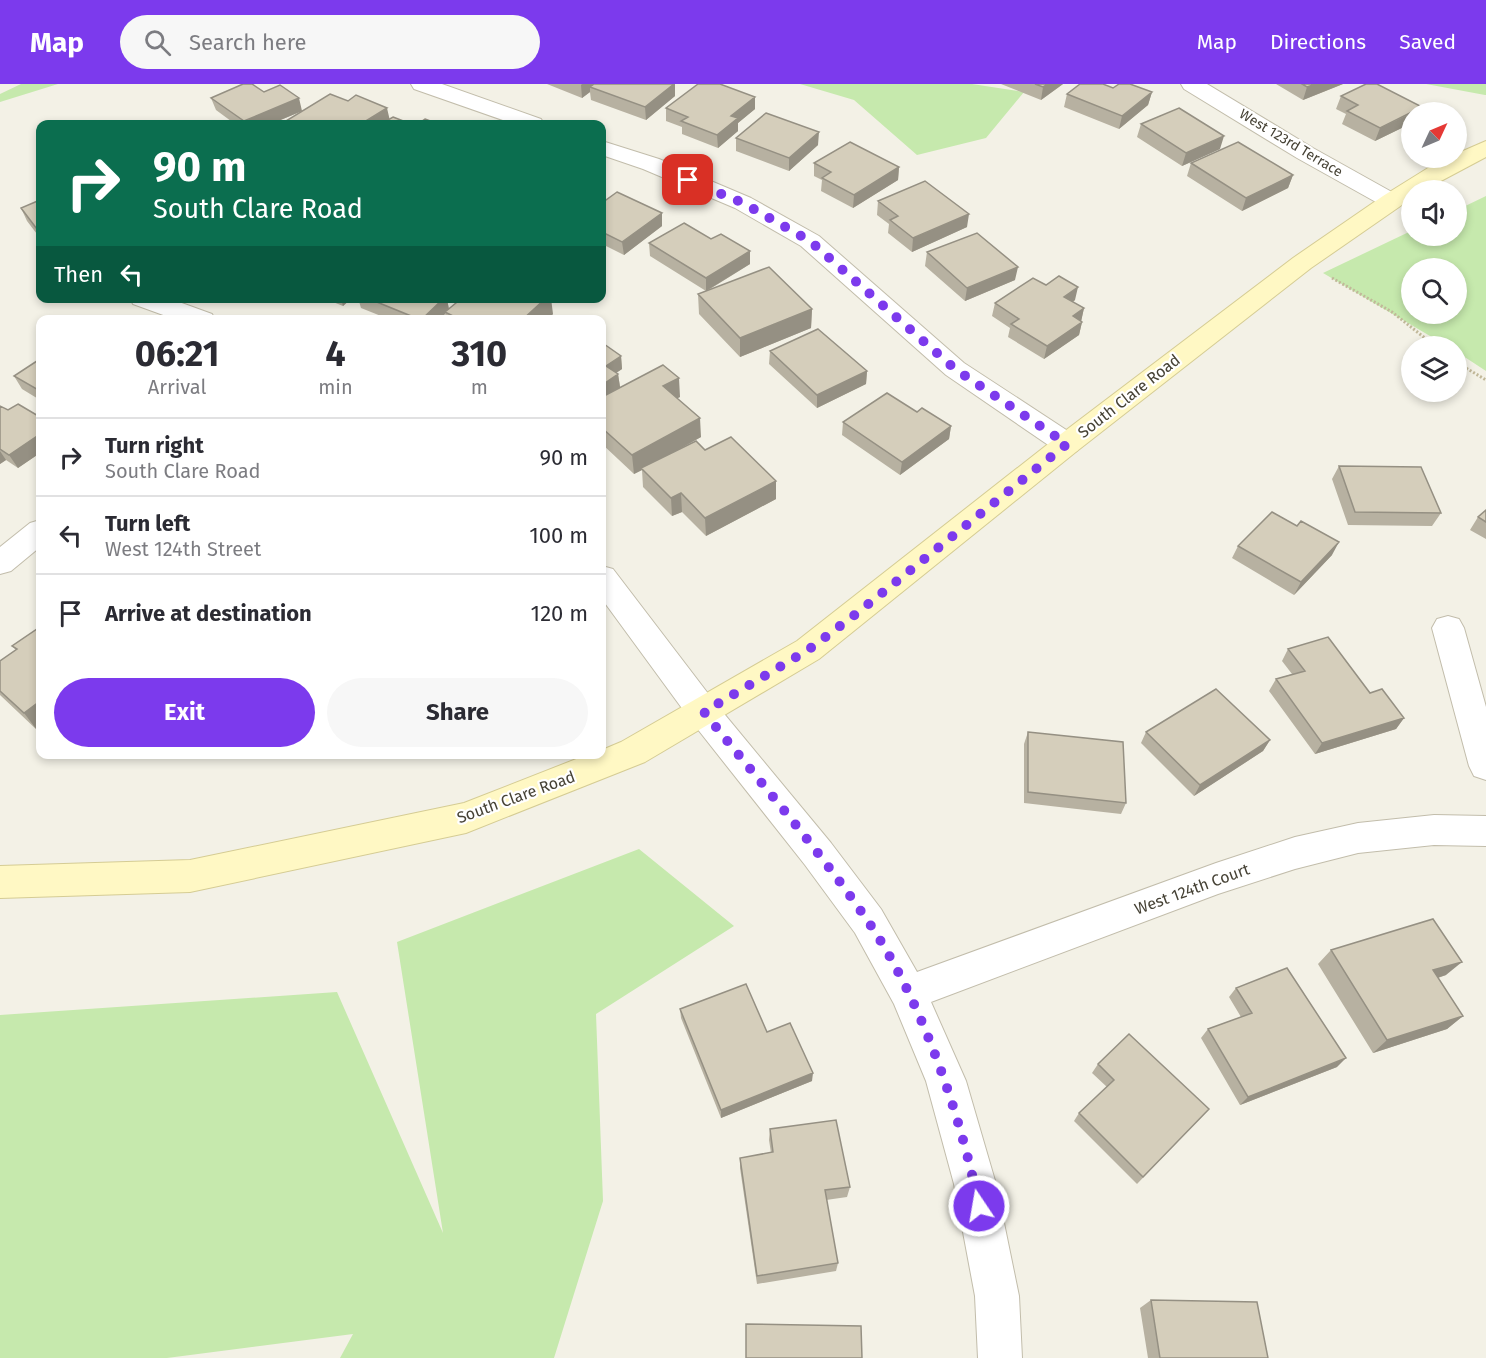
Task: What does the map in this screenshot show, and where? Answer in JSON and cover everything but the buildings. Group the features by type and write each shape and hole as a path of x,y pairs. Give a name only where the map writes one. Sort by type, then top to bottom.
{"street":[{"path":"422,84 522,120"},
{"name":"West 123rd Terrace","path":"1192,84 1305,153 1391,201"},
{"name":"South Clare Road","path":"0,882 190,876 466,818 633,752 808,650 1067,444 1302,262 1436,173 1486,148"},
{"path":"606,149 651,164 743,203 810,241 955,369 1067,444"},
{"path":"156,303 189,315"},
{"path":"0,563 36,534"},
{"path":"606,582 704,712 818,854 868,921 908,993 946,1081 975,1184 997,1296 1000,1358"},
{"path":"1448,628 1486,766"},
{"name":"West 124th Court","path":"908,993 1216,879 1295,853 1358,838 1434,830 1486,831"}],"path":[{"path":"1302,262 1392,312 1423,336"},
{"path":"1467,369 1486,380"}],"green space":[{"path":"21,84 58,84 0,102 0,94"},
{"path":"800,84 972,84 1024,92 986,138 917,155 854,100"},
{"path":"1426,84 1486,84 1486,95 1485,95"},
{"path":"1486,196 1486,371 1467,359 1467,336 1430,336 1410,324 1467,324 1467,258 1401,258 1401,319 1323,273 1401,236 1401,246 1467,246 1467,205"},
{"path":"639,849 734,926 596,1014 603,1201 554,1358 340,1358 353,1334 167,1358 0,1358 0,1015 337,992 443,1233 397,942"}],"route":[{"path":"688,180 743,203 810,241 955,369 1067,444 808,650 704,712 831,870 868,921 908,993 946,1081 979,1206"}]}
